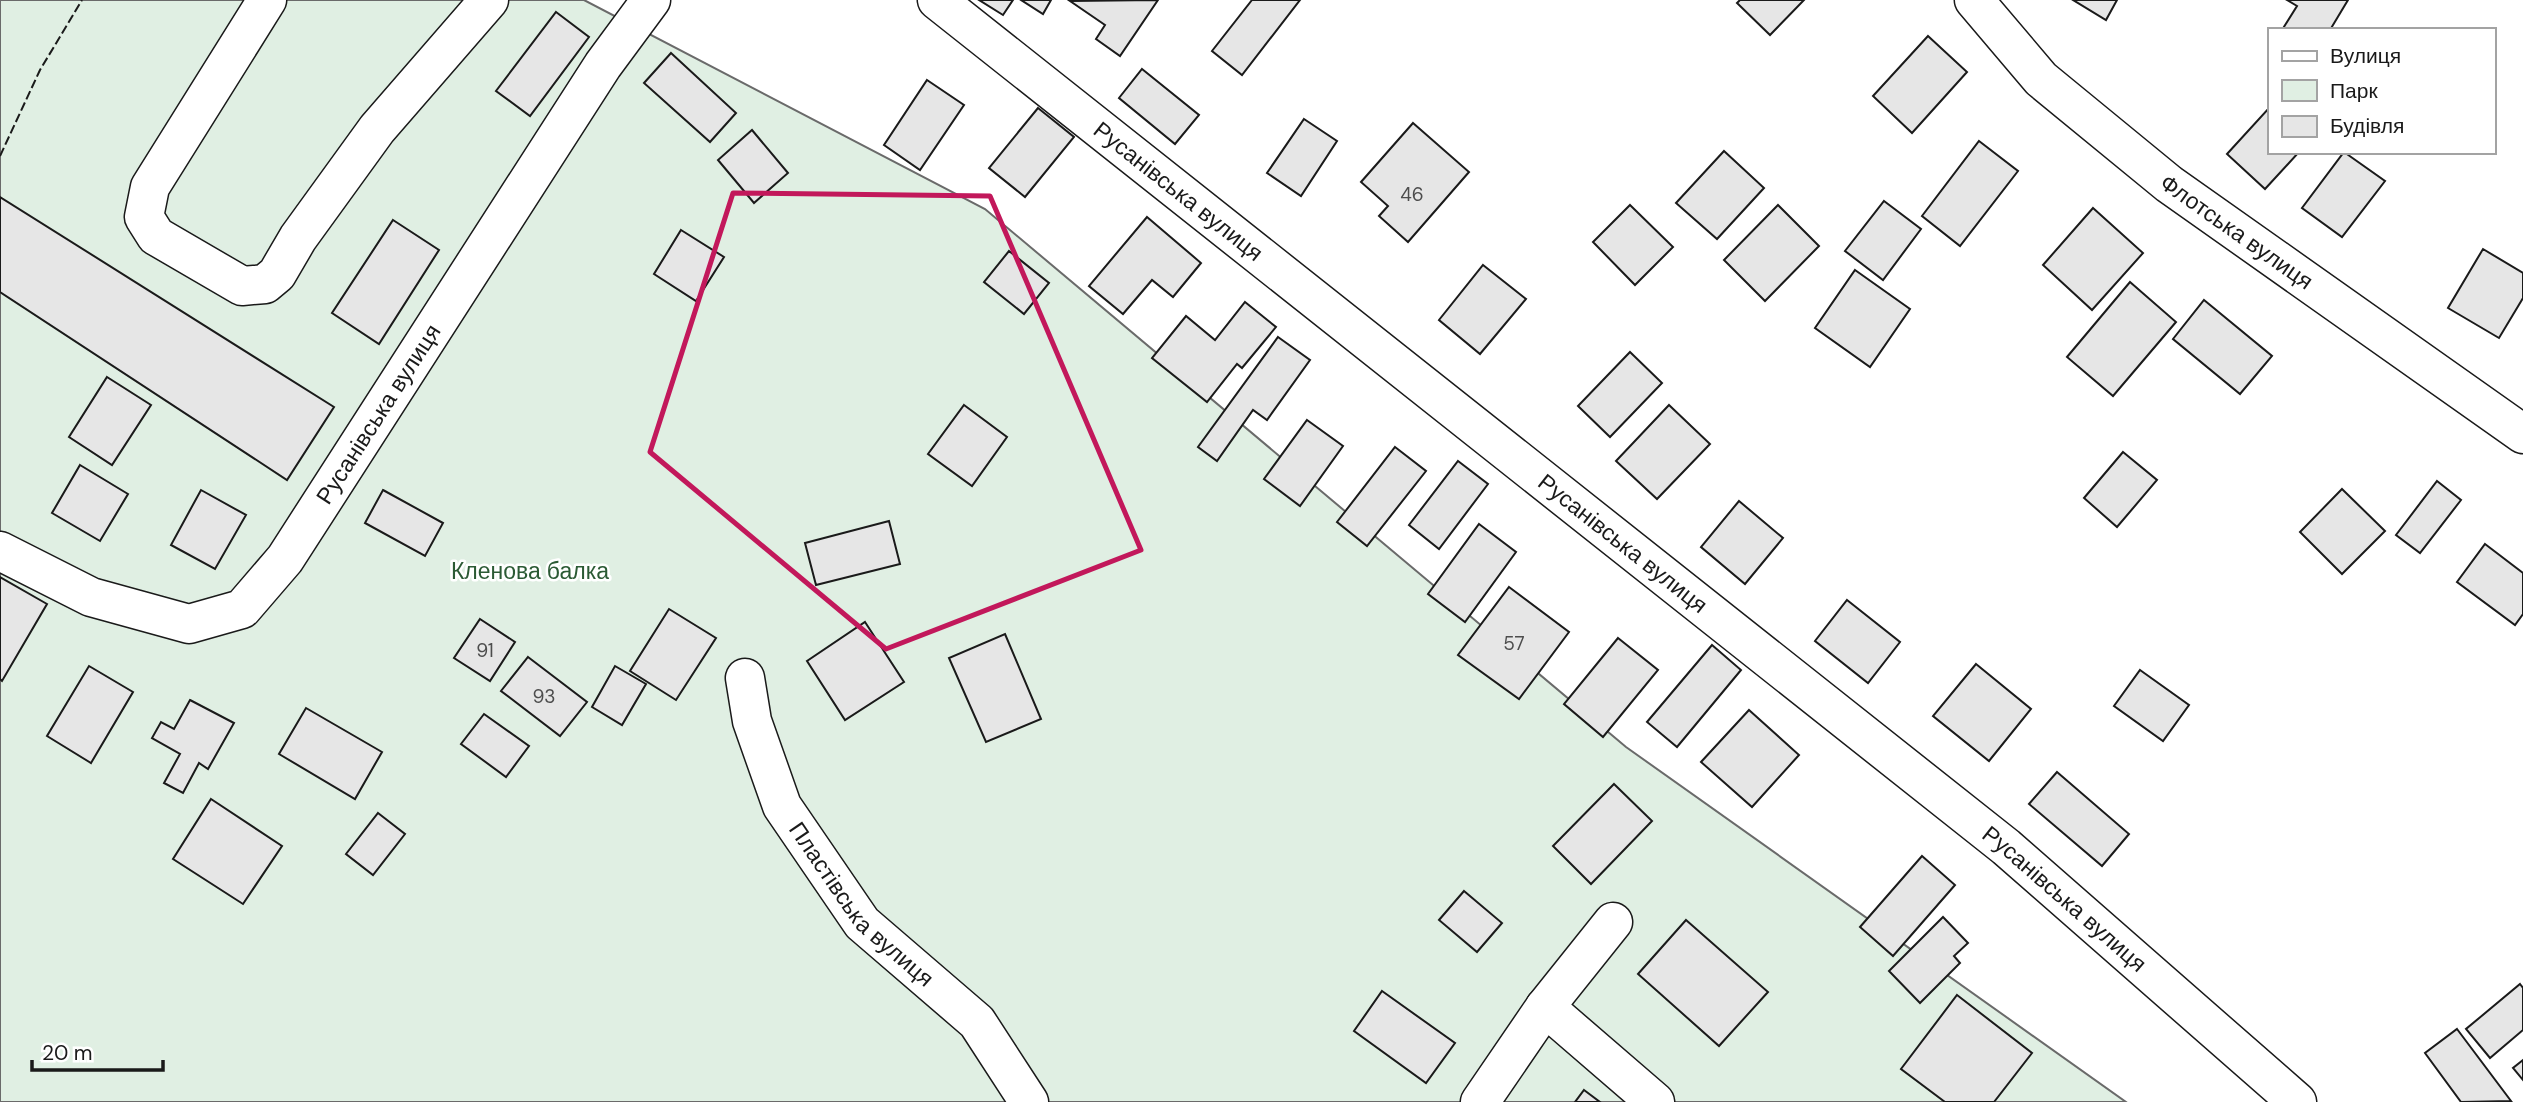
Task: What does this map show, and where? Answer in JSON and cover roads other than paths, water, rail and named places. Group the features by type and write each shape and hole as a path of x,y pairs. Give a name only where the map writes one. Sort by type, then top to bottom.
{"street":[{"path":"267,0 150,187 145,217 156,236 242,285 265,284 277,274 298,238 377,129 489,0"},
{"name":"Русанівська вулиця","path":"0,551 91,597 189,624 242,609 285,559 603,65 651,0"},
{"name":"Русанівська вулиця","path":"937,0 2006,847 2297,1102"},
{"name":"Флотська вулиця","path":"1975,0 2042,79 2169,184 2523,434"},
{"name":"Пластівська вулиця","path":"745,678 752,721 782,806 862,923 977,1022 1029,1102"},
{"path":"1479,1102 1545,1007 1613,922"},
{"path":"1545,1007 1656,1102"}],"park label":[{"name":"Кленова балка","path":"530,571"}]}
